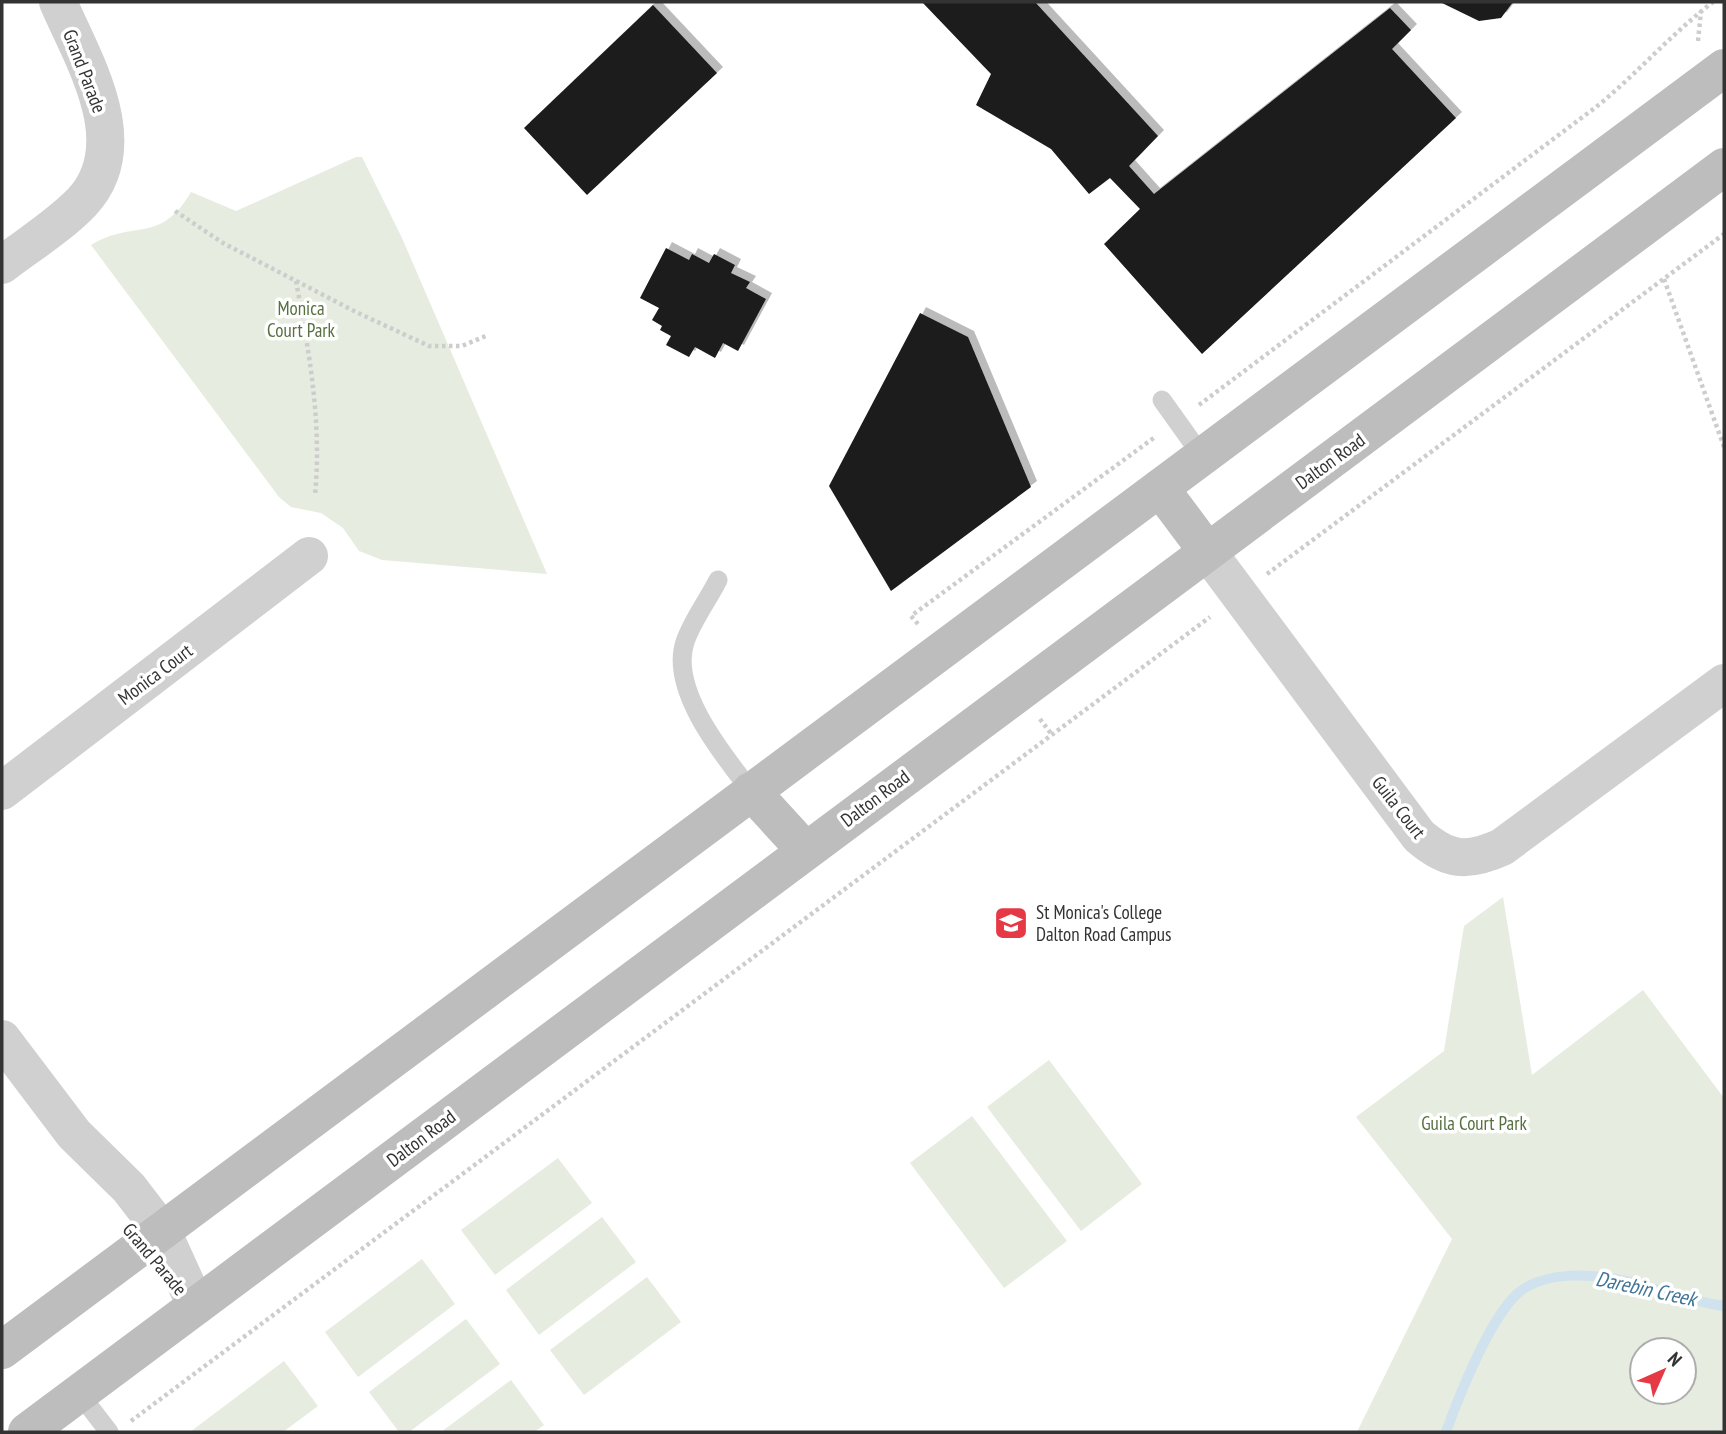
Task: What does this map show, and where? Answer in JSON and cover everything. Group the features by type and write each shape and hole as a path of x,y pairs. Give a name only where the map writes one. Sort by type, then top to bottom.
{"main road":[{"path":"2,1350 1724,68"},
{"name":"Dalton Road","path":"27,1432 1724,167"},
{"path":"1160,488 1206,551"},
{"path":"751,791 805,850"}],"street":[{"name":"Grand Parade","path":"2,265 84,200 104,153 103,115 97,91 58,2"},
{"name":"Guila Court","path":"1206,551 1419,836 1436,850 1452,857 1468,858 1502,847 1724,682"},
{"name":"Monica Court","path":"2,792 309,556"},
{"name":"Grand Parade","path":"2,1039 74,1134 98,1186 151,1239 196,1306"}],"lane":[{"path":"1161,400 1202,456"},
{"path":"718,580 685,643 683,667 689,692 711,739 751,791"},
{"path":"79,1393 118,1428"}],"path":[{"path":"939,651 911,616 1176,422 1596,107 1640,69 1675,32 1713,2"},
{"path":"175,211 223,243 429,346 462,346 488,335"},
{"path":"118,1428 1724,233"},
{"path":"1664,279 1724,447"},
{"path":"296,281 313,372 317,416 315,495"}],"green space":[{"name":"Monica Court Park","path":"356,157 362,157 402,238 547,574 382,560 359,551 343,528 321,513 291,507 279,497 91,245 106,237 157,225 180,208 191,192 236,211"},
{"name":"Guila Court Park","path":"1503,897 1532,1075 1643,990 1724,1098 1724,1432 1357,1432 1452,1239 1356,1117 1444,1051 1464,926"},
{"path":"1049,1060 1142,1184 1081,1231 987,1107"},
{"path":"972,1116 1067,1241 1004,1288 910,1163"},
{"path":"558,1158 592,1203 495,1275 461,1230"},
{"path":"602,1217 636,1262 539,1335 506,1290"},
{"path":"422,1259 455,1304 358,1377 325,1332"},
{"path":"647,1277 681,1322 584,1395 550,1350"},
{"path":"466,1319 500,1364 409,1432 399,1432 369,1392"},
{"path":"284,1361 318,1406 283,1432 190,1432"},
{"path":"511,1380 544,1425 534,1432 441,1432"}],"building":[{"path":"922,2 1035,2 1158,136 1129,166 1154,194 1390,8 1411,30 1392,49 1456,118 1202,354 1104,244 1140,209 1110,178 1089,194 1051,149 976,105 991,74"},
{"path":"1440,2 1513,2 1501,18 1479,21"},
{"path":"653,5 717,73 587,195 524,128"},
{"path":"666,248 689,260 692,254 709,263 714,254 735,265 731,273 750,282 746,288 766,299 738,351 723,343 715,358 695,347 689,357 666,345 671,336 660,330 662,326 652,320 659,308 640,298"},
{"path":"920,313 968,337 1031,487 891,591 829,486"}],"waterway":[{"name":"Darebin Creek","path":"1446,1432 1467,1379 1496,1321 1517,1294 1542,1280 1572,1276 1603,1277 1724,1306"}],"place":[{"name":"St Monica's College Dalton Road Campus","path":"1011,923"}]}
